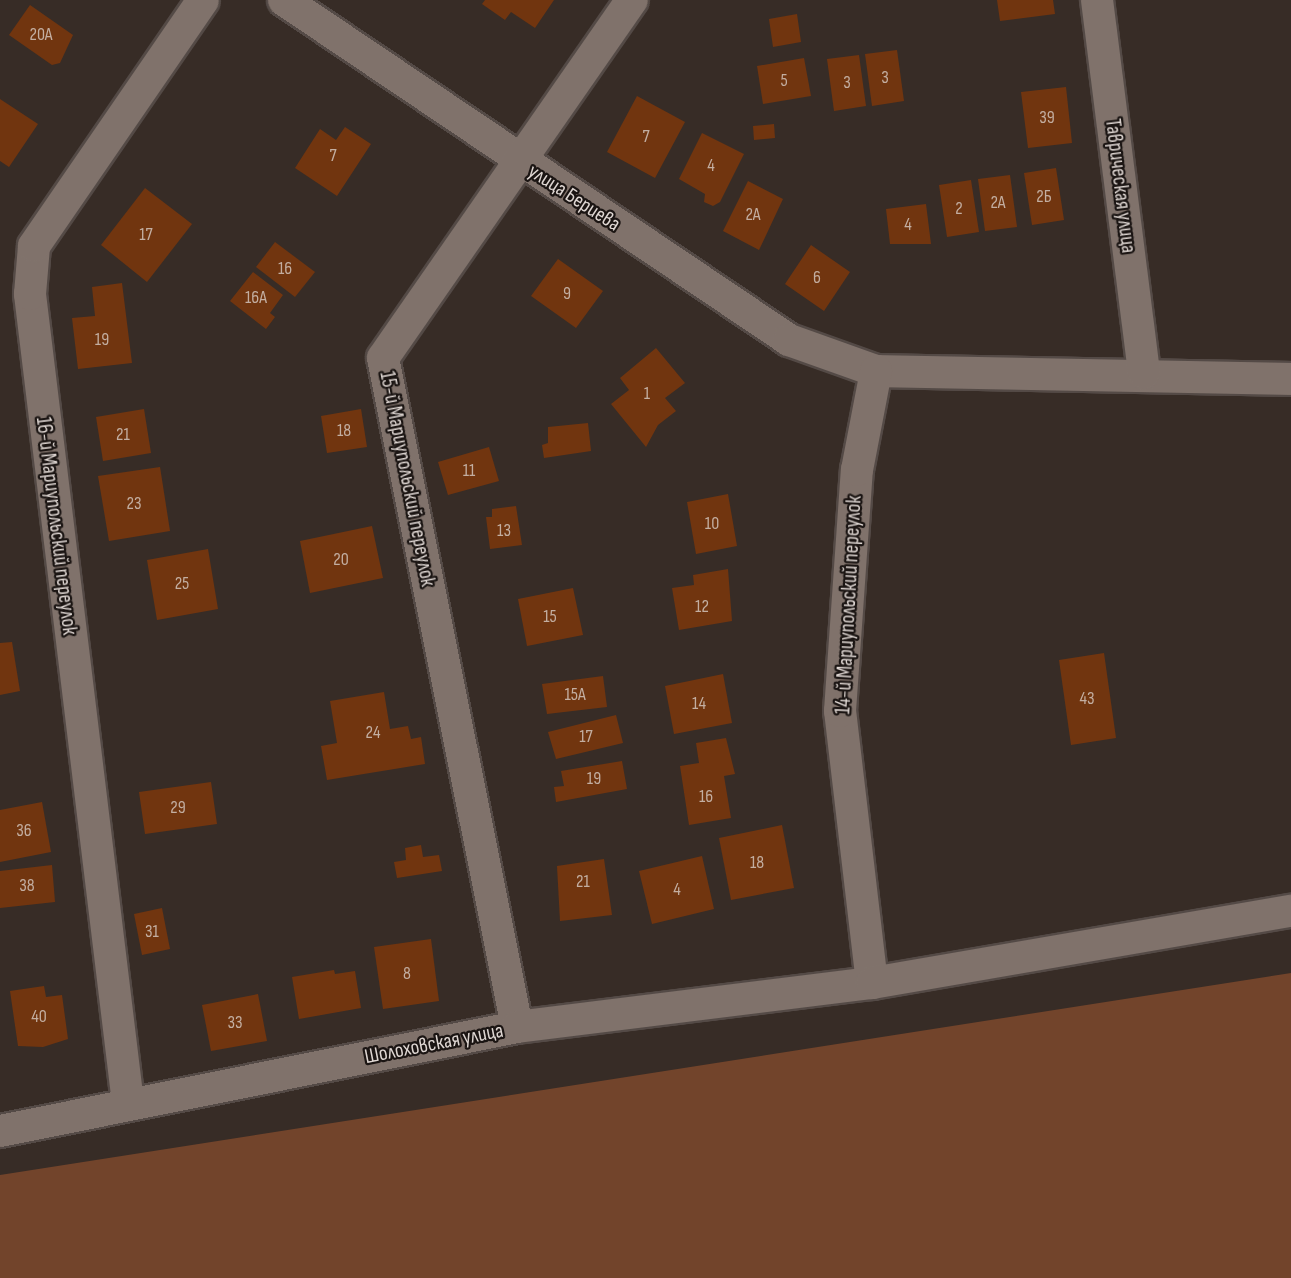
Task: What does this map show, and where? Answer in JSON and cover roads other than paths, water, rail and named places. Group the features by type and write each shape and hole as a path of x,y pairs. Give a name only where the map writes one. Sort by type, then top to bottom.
{"street":[{"name":"16-й Мариупольский переулок","path":"128,1103 35,357 31,284 34,246 203,0"},
{"name":"улица Бериева","path":"284,0 519,162 789,340 876,370 1144,373 1291,379"},
{"name":"15-й Мариупольский переулок","path":"517,1027 383,358 632,0"},
{"name":"Таврическая улица","path":"1097,0 1144,373"},
{"name":"14-й Мариупольский переулок","path":"872,983 840,711 857,470 876,370"},
{"name":"Шолоховская улица","path":"0,1131 128,1103 517,1027 872,983 1291,911"}]}
